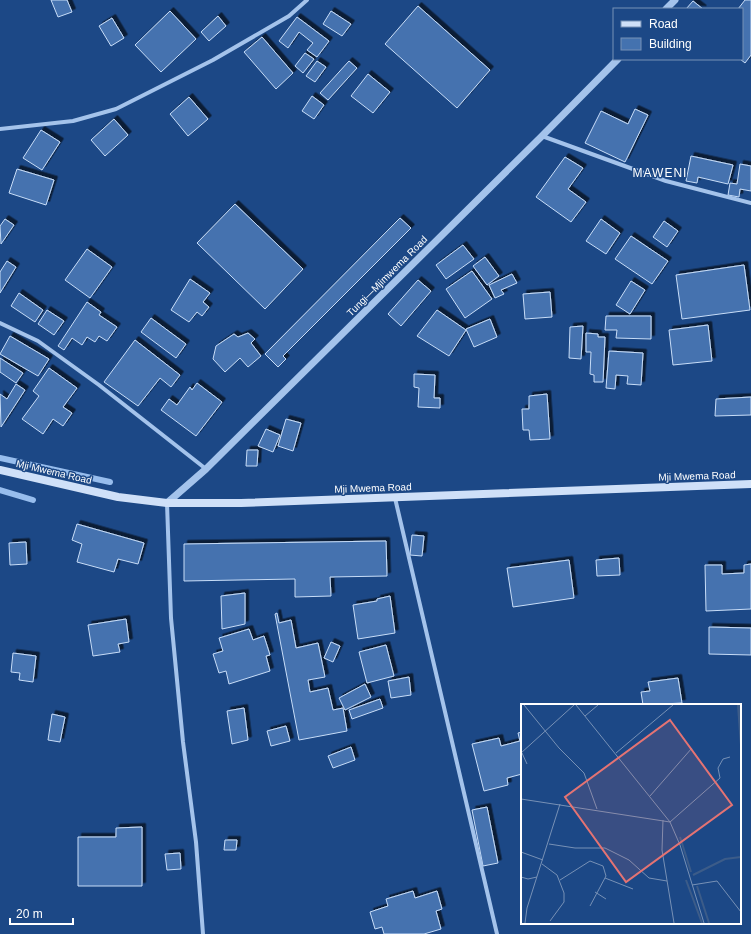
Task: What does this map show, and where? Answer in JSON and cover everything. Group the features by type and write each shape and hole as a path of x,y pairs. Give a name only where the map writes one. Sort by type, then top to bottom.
{"main road":[{"name":"Mji Mwema Road","path":"0,470 118,497 167,503 241,503 751,484"}],"street":[{"path":"0,129 73,121 116,109 152,92 225,53 289,16 307,0"},
{"path":"667,8 675,0"},
{"name":"Tungi—Mjimwema Road","path":"167,503 206,469 617,60"},
{"path":"542,136 666,181 751,203"},
{"path":"0,323 38,341 99,385 206,469"},
{"path":"395,497 497,934"},
{"path":"167,503 171,618 196,842 203,934"}],"building":[{"path":"51,0 67,0 72,12 58,17"},
{"path":"745,0 751,0 751,55 745,63 741,60 743,60 743,8 739,8"},
{"path":"693,1 702,8 687,8"},
{"path":"418,6 490,70 457,108 385,44"},
{"path":"170,11 196,39 161,72 135,45"},
{"path":"331,11 351,24 342,36 323,24"},
{"path":"218,16 226,26 209,41 201,32"},
{"path":"297,17 329,41 317,57 307,50 313,43 299,32 288,48 279,41"},
{"path":"112,18 124,38 111,46 99,26"},
{"path":"262,37 293,73 276,89 244,52"},
{"path":"305,53 314,59 303,73 295,66"},
{"path":"317,61 326,67 315,82 306,76"},
{"path":"349,61 357,68 328,100 320,93"},
{"path":"368,74 390,92 373,113 351,96"},
{"path":"312,96 324,105 314,119 302,111"},
{"path":"189,97 208,119 188,136 170,114"},
{"path":"635,109 648,115 625,162 585,143 601,111 628,124"},
{"path":"114,119 128,135 105,156 91,140"},
{"path":"41,130 60,142 42,170 23,158"},
{"path":"691,156 733,165 728,184 698,177 697,183 686,181"},
{"path":"565,157 583,168 568,189 586,202 571,222 536,197"},
{"path":"740,164 751,166 751,191 740,189 739,197 728,195 730,183 737,184"},
{"path":"17,169 54,180 46,205 9,193"},
{"path":"235,204 303,269 265,309 197,243"},
{"path":"400,218 411,228 283,356 286,359 278,367 265,354"},
{"path":"5,219 14,225 1,244 0,226"},
{"path":"601,219 620,233 606,254 586,241"},
{"path":"664,221 678,231 667,247 653,237"},
{"path":"631,236 668,261 652,284 615,259"},
{"path":"463,245 474,259 446,279 436,265"},
{"path":"87,249 112,267 90,298 65,280"},
{"path":"485,257 499,276 487,285 473,266"},
{"path":"7,261 16,267 0,293 0,272"},
{"path":"744,265 750,310 682,319 676,275"},
{"path":"472,271 492,299 465,318 446,289"},
{"path":"512,274 517,283 501,290 504,294 495,298 489,285"},
{"path":"190,279 210,293 203,302 209,307 202,316 197,312 189,322 171,310"},
{"path":"418,280 431,291 401,326 388,314"},
{"path":"631,281 645,290 630,314 616,305"},
{"path":"550,292 552,317 525,319 523,294"},
{"path":"19,293 43,310 35,322 11,306"},
{"path":"87,302 101,312 99,315 117,327 107,341 99,336 95,342 87,337 82,345 72,338 64,350 58,346"},
{"path":"47,310 64,321 54,335 38,324"},
{"path":"437,310 466,330 449,356 417,336"},
{"path":"606,316 651,316 651,339 616,338 617,330 605,330"},
{"path":"151,318 186,344 176,358 141,332"},
{"path":"490,319 497,337 474,347 466,329"},
{"path":"708,325 712,361 673,365 669,330"},
{"path":"583,326 581,359 569,358 570,327"},
{"path":"248,333 255,339 251,343 261,356 248,367 240,358 225,372 213,359 216,346 234,334 238,337"},
{"path":"586,333 598,334 598,337 605,337 603,382 594,382 594,375 590,374 591,352 586,352"},
{"path":"10,336 49,359 38,376 0,354"},
{"path":"135,340 180,375 171,387 160,378 138,406 104,382"},
{"path":"609,351 643,353 641,385 627,384 628,376 616,375 615,389 606,388"},
{"path":"0,358 23,373 16,383 0,372"},
{"path":"49,368 77,388 63,407 72,413 63,426 53,419 43,434 22,419 39,396 33,391"},
{"path":"414,374 435,375 434,398 440,398 440,408 418,407 419,388 414,387"},
{"path":"197,383 222,402 196,436 161,410 169,399 177,405 190,387 192,390"},
{"path":"16,384 25,390 1,427 0,394 7,399"},
{"path":"547,394 550,439 530,440 529,430 523,430 522,409 529,409 529,396"},
{"path":"751,397 751,415 715,416 716,399"},
{"path":"286,419 301,423 293,451 278,446"},
{"path":"266,429 280,435 273,452 258,446"},
{"path":"247,450 258,450 257,466 246,466"},
{"path":"77,524 144,543 138,564 118,559 114,572 77,562 82,544 72,540"},
{"path":"412,535 424,536 422,556 410,555"},
{"path":"386,541 387,576 330,577 331,596 295,597 295,579 184,581 184,544"},
{"path":"26,542 27,564 10,565 9,543"},
{"path":"619,558 620,575 597,576 596,560"},
{"path":"569,560 574,598 513,607 507,568"},
{"path":"751,564 751,609 706,611 705,565 722,565 722,574 744,573 744,565"},
{"path":"245,593 245,624 222,629 221,596"},
{"path":"390,596 395,633 358,639 353,605 377,601 377,599"},
{"path":"277,613 279,623 291,620 296,648 318,643 325,677 308,680 310,692 328,688 333,710 343,708 347,731 299,740 275,614"},
{"path":"126,619 129,642 118,644 120,652 93,656 88,625"},
{"path":"709,627 751,628 751,655 709,654"},
{"path":"249,629 253,640 264,636 270,655 266,656 270,671 229,684 226,671 219,673 213,654 223,651 219,638"},
{"path":"331,642 340,646 333,662 324,658"},
{"path":"386,645 394,676 367,683 359,652"},
{"path":"13,653 36,656 33,682 19,680 20,673 11,672"},
{"path":"409,677 411,695 391,698 388,681"},
{"path":"678,678 682,703 643,704 641,692 650,691 648,682"},
{"path":"365,684 371,697 345,710 339,698"},
{"path":"380,699 383,708 352,719 349,710"},
{"path":"244,708 248,740 232,744 227,711"},
{"path":"52,714 65,717 60,742 48,740"},
{"path":"286,726 290,741 271,746 267,731"},
{"path":"521,732 521,774 507,778 508,785 484,791 472,744 499,738 501,746 520,741 518,733"},
{"path":"351,747 355,760 333,768 328,756"},
{"path":"487,807 498,863 483,866 472,810"},
{"path":"142,827 142,886 78,886 78,837 116,837 116,828"},
{"path":"225,840 237,840 236,850 224,850"},
{"path":"180,853 181,869 167,870 165,854"},
{"path":"413,891 415,898 437,891 442,909 436,911 441,929 424,934 384,934 382,927 375,929 370,912 388,906 386,899"}],"waterway":[{"path":"0,458 110,482"},
{"path":"0,490 33,500"}],"district":[{"name":"MAWENI","path":"660,173"}]}
